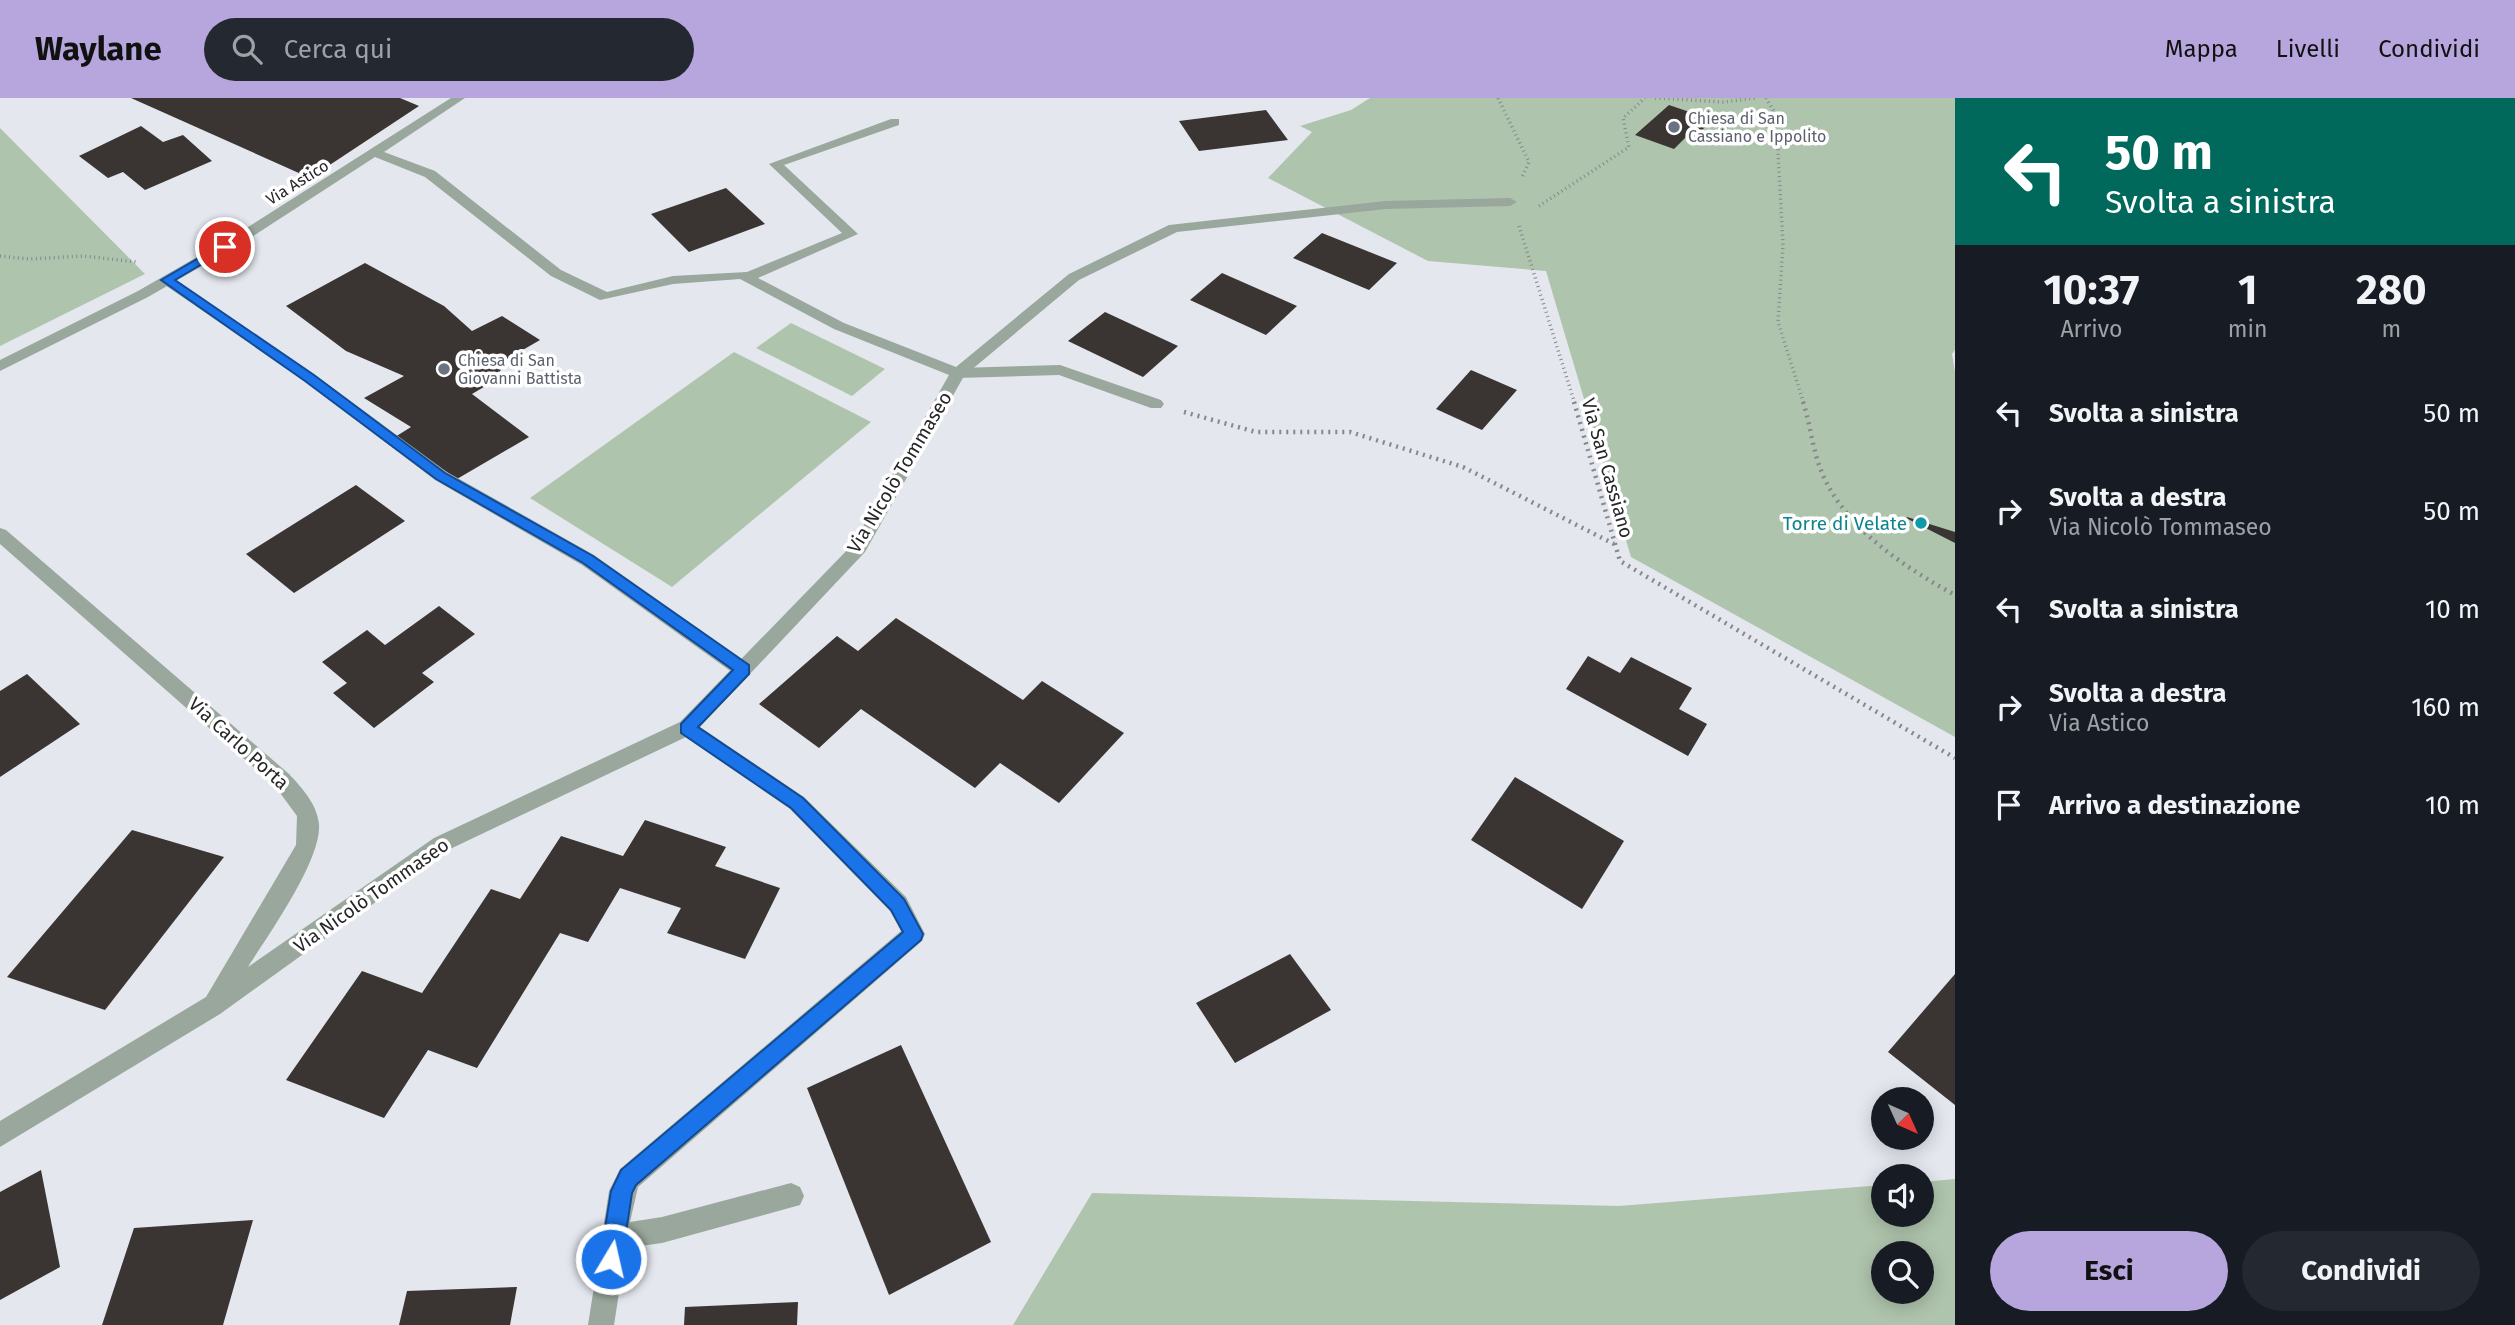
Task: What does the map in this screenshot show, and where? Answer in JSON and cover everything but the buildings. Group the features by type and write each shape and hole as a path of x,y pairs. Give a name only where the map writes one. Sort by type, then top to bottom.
{"street":[{"name":"Via Astico","path":"0,366 190,267 376,153 459,98"},
{"path":"747,277 851,234 775,164 895,122"},
{"path":"376,153 430,174 556,273 605,298 673,281 742,275 839,326 958,373 1060,370 1156,404"},
{"name":"Via Nicolò Tommaseo","path":"0,1135 212,1006 441,844 687,728 859,548 958,373 1074,277 1174,228 1387,205 1510,202"},
{"path":"167,280 310,378 441,476 588,560 743,670"},
{"name":"Via Carlo Porta","path":"0,534 282,780 300,799 308,816 310,837 302,858 212,1006"},
{"path":"601,1325 622,1191 629,1178 914,934 898,904 797,803 687,728"},
{"path":"614,1237 662,1230 791,1196"}],"path":[{"path":"1498,98 1529,162 1510,202 1541,207 1629,147 1623,118 1645,98"},
{"path":"1655,98 1724,102 1755,98"},
{"path":"1766,98 1776,115 1783,246 1778,322 1810,423 1819,466 1849,519 1926,579 1955,595"},
{"name":"Via San Cassiano","path":"1510,202 1549,315 1620,561 1955,758"},
{"path":"0,257 84,257 190,267"},
{"path":"1156,404 1256,432 1350,432 1463,467 1615,545"}],"green space":[{"path":"1370,98 1955,98 1955,350 1952,354 1955,372 1955,737 1631,557 1546,271 1428,261 1268,178 1312,132 1300,126 1351,110"},
{"path":"0,128 145,274 0,346"},
{"path":"791,323 885,369 852,396 756,348"},
{"path":"734,352 871,422 672,587 530,498"},
{"path":"1955,1179 1955,1325 1013,1325 1092,1193 1619,1206 1871,1186 1871,1227 1934,1227 1934,1181"}],"place":[{"name":"Chiesa di San Cassiano e Ippolito","path":"1674,127"},
{"name":"Chiesa di San Giovanni Battista","path":"444,369"},
{"name":"Torre di Velate","path":"1921,523"}],"route":[{"path":"225,247 167,280 310,378 441,476 588,560 743,670 687,728 797,803 898,904 914,934 629,1178 622,1191 611,1259"}]}
